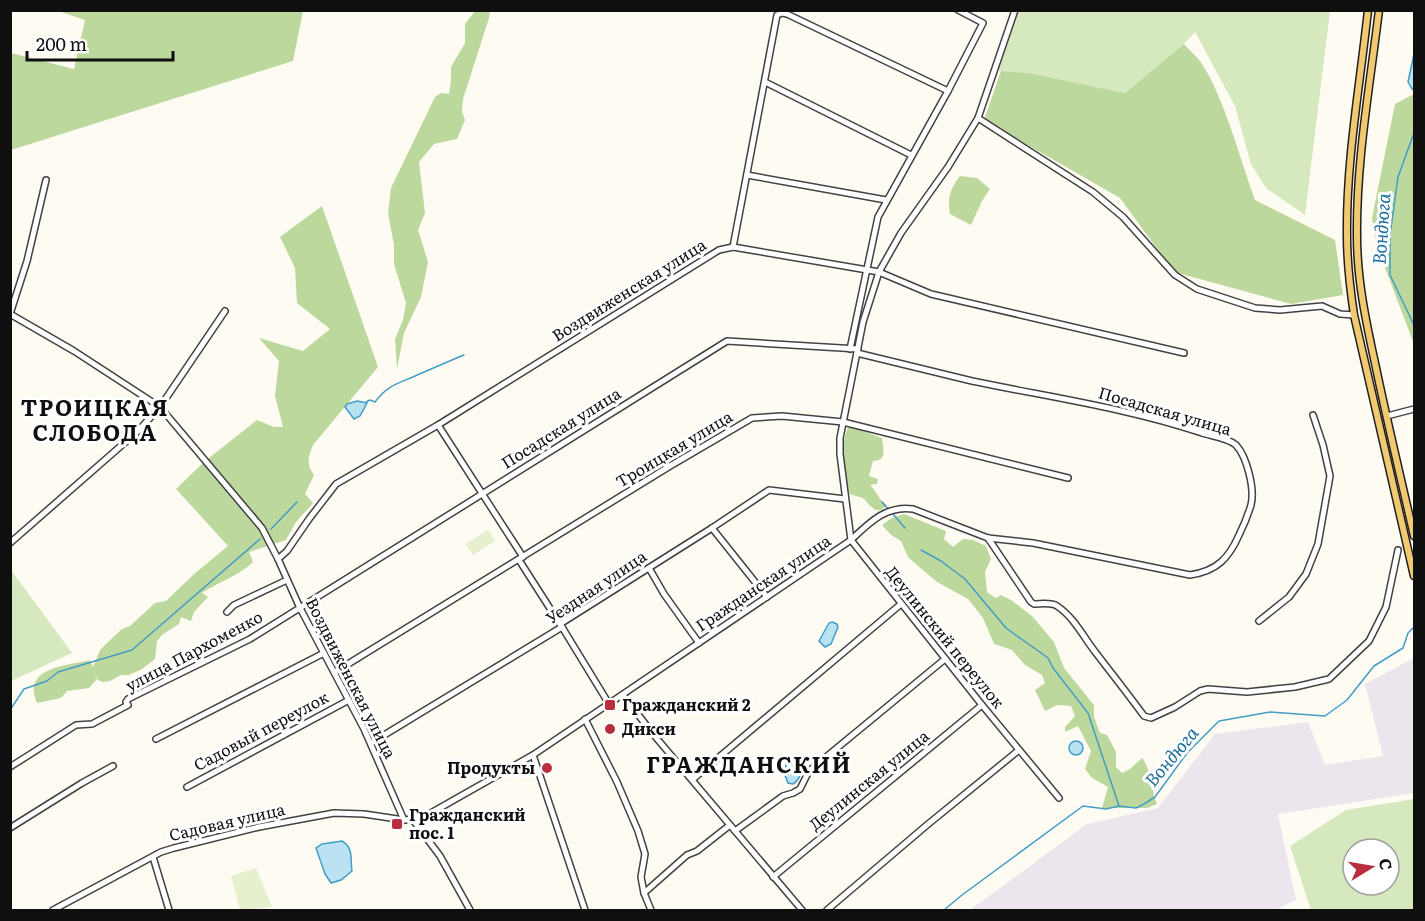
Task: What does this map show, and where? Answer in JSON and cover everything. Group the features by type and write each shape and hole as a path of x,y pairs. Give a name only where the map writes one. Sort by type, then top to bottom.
{"main road":[{"path":"1368,10 1351,156 1347,235 1348,273 1354,315 1414,576"},
{"path":"1379,10 1361,158 1357,237 1366,320 1414,536"}],"street":[{"path":"850,348 878,217 983,23 958,10"},
{"name":"Гражданская улица","path":"422,818 533,755 851,540 840,454 843,422 863,322 879,272 901,233 948,167 978,118 1015,10"},
{"path":"733,247 777,15 787,14 841,38 948,91"},
{"path":"765,82 911,155"},
{"path":"978,118 1093,192 1123,217 1175,275 1197,289 1256,308 1280,310 1322,306 1340,314 1354,315"},
{"path":"747,175 886,201"},
{"path":"46,180 27,261 10,314 74,351 160,407 262,528 279,559"},
{"name":"Воздвиженская улица","path":"404,820 370,743 300,608 279,559 336,484 438,425 718,250 733,247 879,272 931,294 1184,353"},
{"path":"10,543 138,431 160,407 225,311"},
{"name":"Посадская улица","path":"300,608 727,341 850,348 971,380 1086,403 1184,427 1233,443 1244,454 1251,493 1251,505 1245,523 1228,556 1223,562 1203,572 1190,575 1033,543 988,538 913,509 902,507 876,517 851,540"},
{"path":"1387,416 1414,409"},
{"path":"1259,621 1289,597 1306,574 1318,544 1330,476 1323,445 1312,415"},
{"name":"Троицкая улица","path":"335,672 752,418 782,416 843,422 1068,478"},
{"path":"438,425 482,493 609,704"},
{"name":"Уездная улица","path":"370,743 561,626 769,490 845,499"},
{"path":"712,528 767,597"},
{"path":"988,538 1031,602 1057,606 1070,619 1147,718 1154,717 1175,706 1200,690 1247,692 1295,687 1329,679 1369,641 1386,607 1398,550"},
{"name":"Деулинский переулок","path":"851,540 1059,798"},
{"path":"649,568 664,594 699,643"},
{"path":"227,612 234,605 287,580"},
{"path":"693,779 901,604"},
{"name":"улица Пархоменко","path":"10,767 76,725 92,724 128,705 126,702 128,699 250,639 300,608"},
{"path":"156,739 324,653"},
{"path":"735,831 783,796 800,789 808,771 945,659"},
{"path":"623,695 653,734 802,910"},
{"name":"Садовый переулок","path":"187,787 349,700"},
{"name":"Деулинская улица","path":"774,877 982,705"},
{"path":"585,719 638,831 645,854 641,877 651,910"},
{"path":"828,910 1019,750"},
{"path":"533,755 585,910"},
{"path":"10,828 112,766"},
{"name":"Садовая улица","path":"53,910 174,848 259,827 334,813 364,814 404,820 422,818"},
{"path":"413,820 441,856 470,910"},
{"path":"644,893 687,855 697,851 730,825"},
{"path":"153,857 168,910"}],"shaded area":[{"path":"1414,658 1414,793 1278,814 1296,900 1275,910 970,910 1087,824 1158,808 1215,734 1308,722 1325,765 1383,756 1365,684"}],"green space":[{"path":"58,11 303,11 293,61 11,150 11,53 74,69 85,20"},
{"path":"475,11 490,11 463,99 462,112 465,120 457,139 434,144 419,162 425,213 418,230 428,262 421,297 404,333 397,369 395,339 403,320 406,303 394,264 394,245 388,213 391,188 435,97 441,93 449,94 451,67 465,43 465,24"},
{"path":"1015,11 1330,11 1305,215 1266,188 1251,164 1235,106 1195,32 1184,44 1125,93 1029,73 995,69"},
{"path":"1184,44 1200,61 1217,92 1255,200 1335,240 1343,295 1291,304 1174,272 1120,198 984,120 1001,71 1029,73 1125,93"},
{"path":"1414,94 1414,344 1376,244 1372,218 1395,104"},
{"path":"960,176 977,178 990,189 971,225 950,214 950,194"},
{"path":"322,206 378,367 313,445 309,460 314,475 305,494 313,503 296,522 286,540 249,552 253,562 202,593 208,597 194,612 191,621 181,617 179,624 162,635 157,641 155,659 142,669 103,682 98,680 93,668 97,679 89,688 67,691 61,698 37,703 34,691 35,682 41,675 49,670 90,660 93,667 100,650 122,629 130,626 155,603 166,601 228,546 176,489 204,462 257,420 274,427 283,427 275,396 279,361 259,338 303,351 330,329 297,303 295,268 280,237"},
{"path":"849,426 882,438 883,456 873,461 869,476 878,479 877,484 870,485 887,505 880,510 874,509 862,498 850,494 845,479 843,460 844,441"},
{"path":"904,514 946,531 944,539 953,547 963,539 973,540 986,546 991,559 985,572 987,592 996,598 1001,595 1011,600 1032,616 1054,642 1064,668 1094,705 1094,717 1100,733 1107,735 1116,752 1116,767 1122,773 1142,758 1147,767 1157,804 1147,808 1102,808 1108,787 1092,778 1085,769 1091,751 1078,726 1065,732 1065,727 1075,716 1071,706 1057,705 1045,711 1035,690 1045,683 1042,675 1025,665 1012,650 994,644 983,618 968,599 937,582 908,557 901,541 891,535 882,525"},
{"path":"488,530 495,541 473,555 465,544"},
{"path":"11,570 72,653 10,681"},
{"path":"1414,799 1414,910 1311,910 1290,846 1346,810"},
{"path":"256,868 272,907 240,910 231,876"}],"water":[{"path":"1414,54 1414,90 1408,82"},
{"path":"357,401 367,403 360,416 354,419 345,407"},
{"path":"832,622 838,627 831,644 825,647 819,641 829,623"},
{"path":"1073,741 1079,741 1083,748 1079,755 1073,755 1069,751 1069,745"},
{"path":"788,758 798,760 801,770 798,779 793,784 788,783 784,773"},
{"path":"342,841 350,850 352,871 341,880 331,883 325,874 316,848 322,844"}],"waterway":[{"name":"Вондюга","path":"1414,133 1398,177 1390,235 1390,275 1414,325"},
{"path":"366,402 370,400 375,402 393,386 464,355"},
{"path":"271,529 297,502"},
{"path":"882,502 889,510"},
{"path":"893,514 905,528"},
{"path":"10,710 24,689 47,681 58,672 132,650 260,539"},
{"path":"921,550 941,561 965,579 1006,628 1048,658 1053,668 1088,713 1119,806"},
{"name":"Вондюга","path":"944,910 1083,806 1106,809 1119,806 1136,808 1155,797 1187,753 1219,721 1270,712 1325,716 1347,700 1374,666 1403,648 1408,633 1413,628"}],"place":[{"name":"Гражданский 2","path":"610,705"},
{"name":"Дикси","path":"610,729"},
{"name":"Продукты","path":"547,768"},
{"name":"Гражданский пос. 1","path":"397,824"}],"district":[{"name":"ТРОИЦКАЯ СЛОБОДА","path":"95,420"},
{"name":"ГРАЖДАНСКИЙ","path":"749,765"}]}
